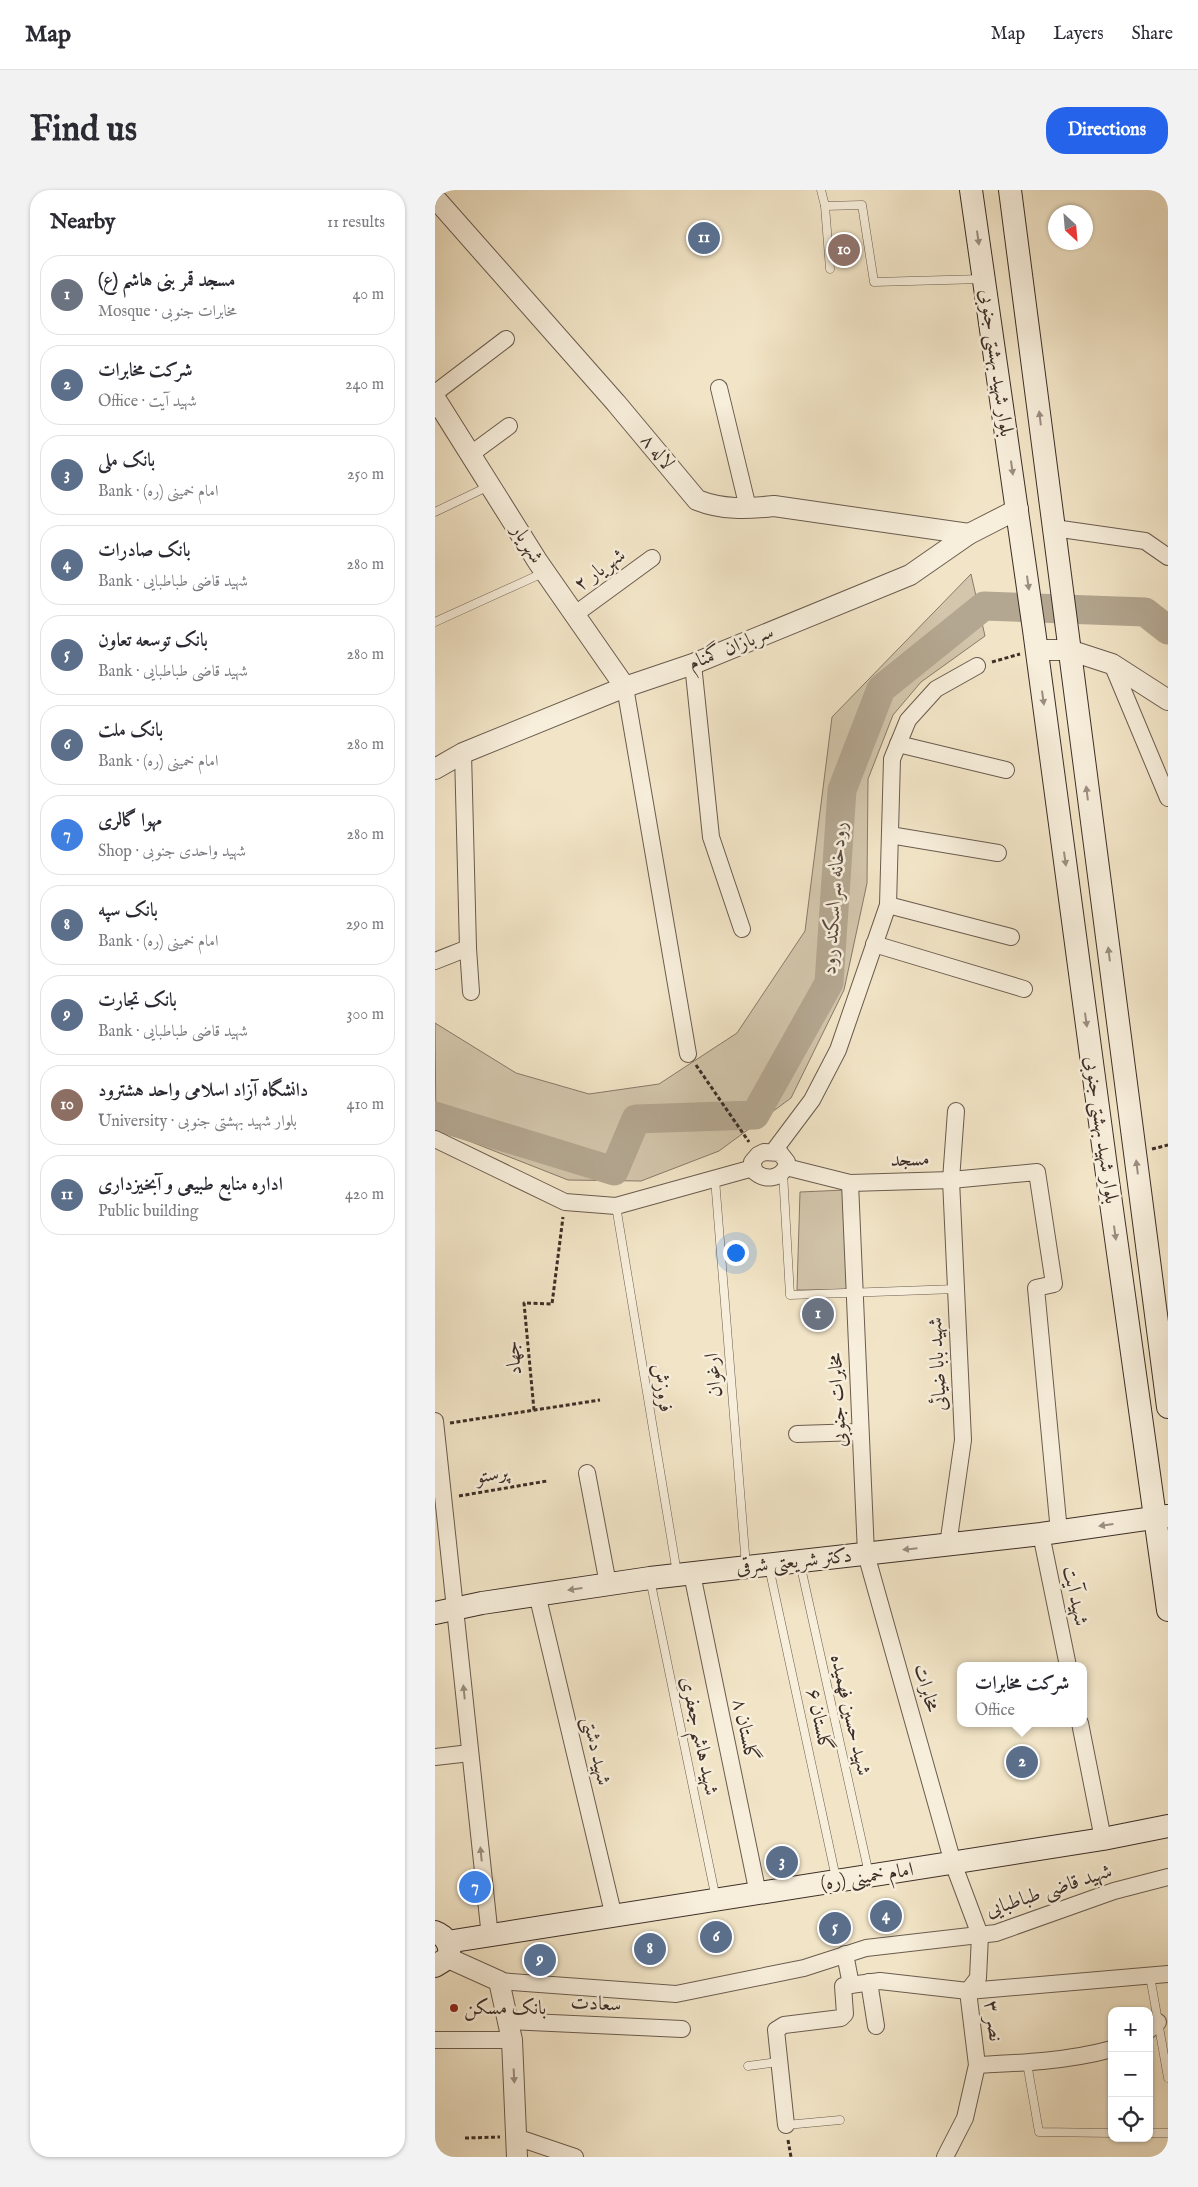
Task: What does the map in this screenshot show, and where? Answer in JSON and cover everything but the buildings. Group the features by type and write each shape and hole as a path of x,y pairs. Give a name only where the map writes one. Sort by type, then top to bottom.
{"main road":[{"name":"بلوار شهید بهشتی جنوبی","path":"971,190 1161,1517 1168,1610"},
{"name":"بلوار شهید بهشتی جنوبی","path":"1010,190 1168,1406"},
{"name":"دکتر شریعتی شرقی","path":"445,1612 537,1594 650,1578 1050,1533 1161,1517"},
{"name":"امام خمینی (ره)","path":"441,1950 490,1937 1103,1839 1168,1826"}],"street":[{"name":"لاله ۸","path":"435,198 616,403 697,500 714,507 748,508 774,506 969,534"},
{"path":"435,393 506,339"},
{"path":"719,388 748,508"},
{"name":"شهریار","path":"435,398 545,572 625,687"},
{"path":"471,454 509,426"},
{"name":"سربازان گمنام","path":"435,769 463,753 625,687 693,664 910,576 969,534 1017,509"},
{"path":"1054,532 1145,541 1168,558"},
{"name":"شهریار ۲","path":"574,616 652,558"},
{"path":"1036,640 1112,664 1168,700"},
{"path":"693,664 711,837 742,928"},
{"path":"1112,664 1168,798"},
{"path":"435,1138 565,1202 616,1206 715,1179 761,1158 780,1153 784,1157 785,1170 777,1176 765,1177 759,1175 761,1158 812,1100 838,1050 887,905 892,759 908,720 935,689 977,666"},
{"path":"625,687 688,1054"},
{"path":"898,744 1006,770"},
{"path":"463,753 468,948 471,992"},
{"path":"890,835 998,853"},
{"path":"887,905 1011,937"},
{"path":"874,944 1024,989"},
{"path":"435,961 468,948"},
{"name":"شهيد بابا ضيائی","path":"948,1545 963,1440 951,1180 956,1111"},
{"name":"مسجد","path":"785,1170 850,1184 951,1180 1037,1172"},
{"name":"شهید آیت","path":"1037,1172 1054,1284 1036,1288 1050,1533 1067,1662"},
{"name":"مخابرات جنوبی","path":"850,1184 866,1554"},
{"path":"435,1421 443,1499 445,1612 470,1753 490,1937"},
{"path":"797,1434 861,1432"},
{"path":"587,1473 608,1584"},
{"name":"مخابرات","path":"866,1554 953,1863"},
{"name":"گلستان ۸","path":"684,1574 758,1894"},
{"name":"شهید دشتی","path":"537,1594 614,1917"},
{"path":"1081,1727 1103,1839"},
{"path":"435,1757 470,1753"},
{"name":"نصر ۳","path":"945,2157 965,2118 977,2065 968,1991 978,1978 980,1935 953,1863"},
{"name":"شهید قاضی طباطبایی","path":"499,1981 676,1994 804,1968 866,1948 996,1933 1114,1891 1168,1877"},
{"path":"441,1950 499,1981 510,2030 517,2157"},
{"path":"786,2126 776,2030 784,2024 841,2018 845,2014 847,1986 845,1954"},
{"path":"847,1986 880,1981 968,1991 1168,1974"},
{"path":"869,1982 876,2026"},
{"name":"سعادت","path":"435,2040 510,2030 682,2029"},
{"path":"977,2065 1027,2063 1108,2050"},
{"path":"516,2137 575,2157"}],"lane":[{"path":"821,190 825,206 830,269"},
{"path":"825,206 862,204 874,282 984,279"},
{"path":"435,512 491,485"},
{"path":"435,622 545,572"},
{"path":"785,1170 790,1295 956,1289"},
{"name":"ارغوان","path":"715,1179 746,1568"},
{"name":"فروزش","path":"616,1206 684,1574"},
{"name":"شهيد حسین فهمیده","path":"799,1560 870,1876"},
{"name":"گلستان ۶","path":"769,1565 837,1882"},
{"name":"شهيد هاشم جعفری","path":"650,1578 716,1901"},
{"path":"1150,1976 1154,2026 1168,2078"},
{"path":"748,2066 778,2062"},
{"path":"1027,2063 1039,2132 1108,2133"},
{"path":"786,2126 840,2120"},
{"path":"1153,2133 1168,2133"}],"path":[{"path":"977,666 1036,640"},
{"path":"688,1054 761,1158"},
{"name":"جهاد","path":"534,1410 524,1303 552,1304 565,1202"},
{"path":"435,1425 601,1400"},
{"name":"پرستو","path":"443,1499 547,1480"},
{"path":"465,2138 516,2137"}],"shaded area":[{"path":"971,574 985,636 921,682 893,715 868,779 867,883 844,990 791,1098 719,1151 641,1181 568,1180 436,1128 435,1023 516,1073 589,1094 659,1084 737,1033 805,931 832,717"},
{"path":"845,1190 847,1290 797,1290 800,1192"}],"waterway":[{"name":"رودخانه سراسکند رود","path":"435,1116 614,1171 636,1119 755,1115 829,983 842,790 881,689 984,606 1145,612 1168,630"}],"place":[{"name":"اداره منابع طبیعی و آبخیزداری","path":"704,238"},
{"name":"دانشگاه آزاد اسلامی واحد هشترود","path":"844,250"},
{"name":"مسجد قمر بنی هاشم (ع)","path":"818,1314"},
{"name":"شرکت مخابرات","path":"1022,1762"},
{"name":"بانک ملی","path":"782,1862"},
{"name":"مهوا گالری","path":"475,1887"},
{"name":"بانک صادرات","path":"886,1916"},
{"name":"بانک توسعه تعاون","path":"835,1928"},
{"name":"بانک ملت","path":"716,1937"},
{"name":"بانک سپه","path":"650,1949"},
{"name":"بانک تجارت","path":"540,1960"},
{"name":"بانک مسکن","path":"454,2008"}]}
